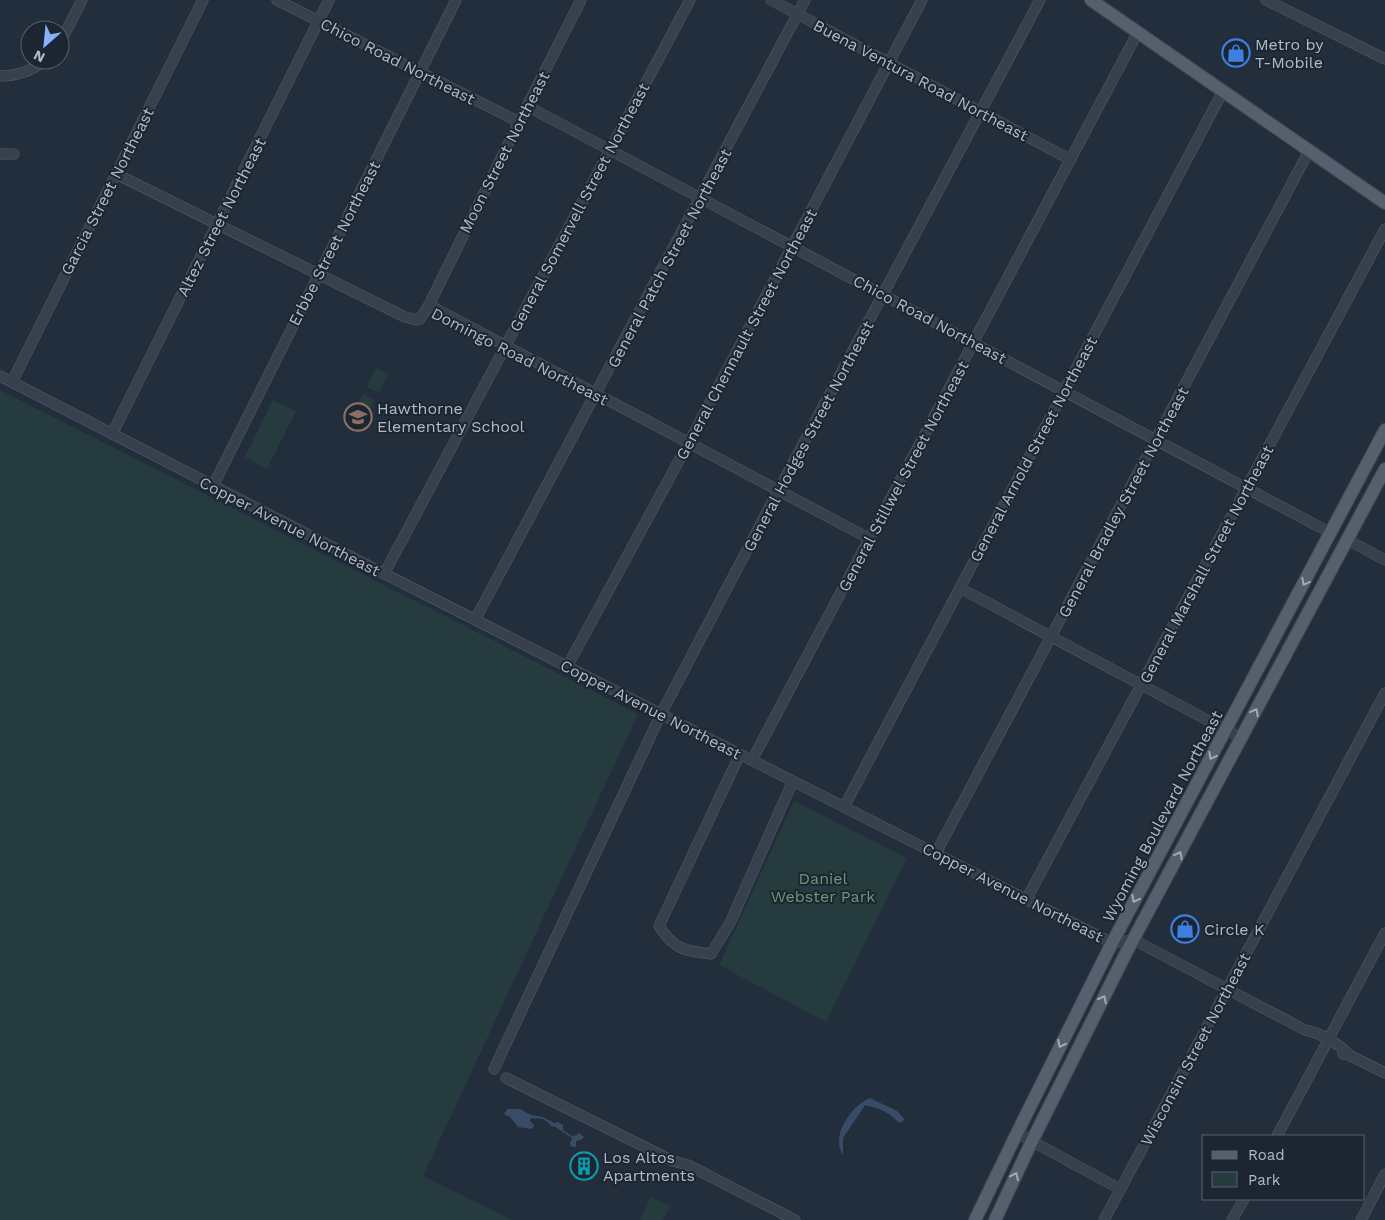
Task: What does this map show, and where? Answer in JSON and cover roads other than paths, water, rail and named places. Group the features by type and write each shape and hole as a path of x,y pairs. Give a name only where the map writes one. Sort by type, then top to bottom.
{"main road":[{"path":"1091,0 1385,203"},
{"name":"Wyoming Boulevard Northeast","path":"975,1220 1112,944 1332,533 1385,430"},
{"path":"1348,540 1344,537 1342,531 1366,480 1368,473 1366,466"},
{"name":"Wyoming Boulevard Northeast","path":"995,1220 1032,1141 1134,940 1385,469"},
{"path":"1318,595 1320,577 1336,544 1336,536 1332,533"}],"street":[{"path":"70,24 82,0"},
{"name":"Garcia Street Northeast","path":"12,382 202,0"},
{"name":"Chico Road Northeast","path":"277,0 519,122"},
{"name":"Altez Street Northeast","path":"112,434 329,0"},
{"name":"Erbbe Street Northeast","path":"212,486 456,0"},
{"name":"Moon Street Northeast","path":"429,305 581,0"},
{"name":"General Somervell Street Northeast","path":"384,574 690,0"},
{"name":"Buena Ventura Road Northeast","path":"771,0 1071,160"},
{"name":"General Patch Street Northeast","path":"475,620 805,0"},
{"name":"General Chennault Street Northeast","path":"568,667 922,0"},
{"name":"General Hodges Street Northeast","path":"494,1069 662,714 778,491 1040,0"},
{"path":"1266,0 1385,59"},
{"name":"General Stillwel Street Northeast","path":"752,760 1138,32"},
{"path":"0,76 30,70"},
{"name":"General Arnold Street Northeast","path":"844,807 1223,91"},
{"name":"Chico Road Northeast","path":"528,106 1332,533"},
{"name":"General Bradley Street Northeast","path":"936,853 1309,151"},
{"path":"0,154 14,154"},
{"name":"Domingo Road Northeast","path":"116,174 410,319 417,320 420,318 429,305 870,539"},
{"name":"General Marshall Street Northeast","path":"1026,900 1385,229"},
{"name":"Copper Avenue Northeast","path":"0,376 384,574 1112,944 1134,940"},
{"path":"1348,540 1385,560"},
{"path":"960,588 1241,738"},
{"name":"Wisconsin Street Northeast","path":"1104,1220 1385,693"},
{"path":"740,754 659,926 668,940 688,951 711,954 730,923 793,781"},
{"path":"1278,1135 1385,933"},
{"path":"1134,940 1226,990 1305,1030 1314,1032 1327,1043 1342,1047 1349,1055 1385,1074"},
{"path":"506,1078 673,1161 690,1166 795,1220"},
{"path":"1017,1133 1120,1190"},
{"path":"1360,1220 1385,1174"},
{"path":"1232,1220 1243,1200"}],"water":[{"path":"870,1098 897,1111 905,1120 899,1123 884,1111 865,1105 843,1138 843,1155 839,1139 841,1130 856,1107"},
{"path":"507,1109 520,1109 554,1123 558,1122 563,1125 563,1130 572,1136 579,1133 584,1137 576,1141 576,1147 570,1146 571,1137 551,1126 543,1119 531,1118 530,1121 534,1125 532,1129 518,1127 510,1117 504,1114"}],"place":[{"name":"Metro by T-Mobile","path":"1236,53"},
{"name":"Hawthorne Elementary School","path":"358,417"},
{"name":"Circle K","path":"1185,929"},
{"name":"Los Altos Apartments","path":"584,1166"}],"park label":[{"name":"Daniel Webster Park","path":"823,887"}]}
